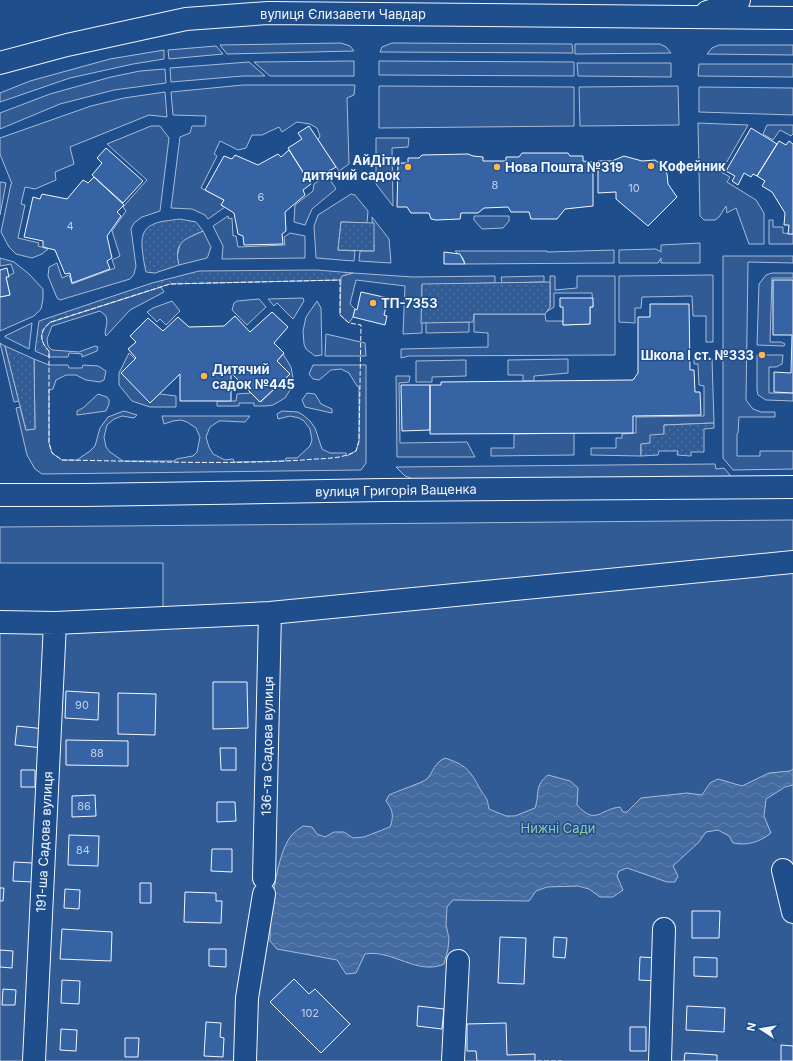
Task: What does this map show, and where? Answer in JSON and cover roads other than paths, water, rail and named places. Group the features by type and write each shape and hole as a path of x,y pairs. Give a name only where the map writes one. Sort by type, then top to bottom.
{"street":[{"name":"вулиця Єлизавети Чавдар","path":"690,18 727,6 738,0"},
{"name":"вулиця Єлизавети Чавдар","path":"0,63 68,44 194,18 268,13 793,18"},
{"name":"вулиця Григорія Ващенка","path":"0,495 793,487"},
{"path":"0,622 55,623 270,613 793,562"},
{"name":"136-та Садова вулиця","path":"245,1061 247,998 264,886 270,613"},
{"name":"191-ша Садова вулиця","path":"34,1061 55,623"},
{"path":"783,870 793,912"},
{"path":"660,1061 664,929"},
{"path":"453,1061 458,961"}],"water":[{"path":"445,758 458,763 467,769 486,798 489,809 506,816 515,816 535,808 539,786 548,775 570,781 578,788 577,805 583,811 594,815 620,807 623,812 627,812 641,798 687,793 702,795 710,783 718,779 742,786 769,773 790,771 793,769 793,785 785,787 766,799 764,816 771,833 758,841 748,844 738,844 733,843 729,836 718,830 706,832 699,842 673,866 678,876 675,882 667,882 627,868 619,871 617,876 623,890 613,897 600,897 589,889 578,886 547,887 536,891 529,901 453,900 447,907 446,925 449,938 444,964 434,967 424,967 385,955 375,953 365,954 356,973 346,974 337,960 277,949 270,941 272,901 281,857 292,835 303,826 312,827 317,834 325,837 334,832 344,832 353,838 364,837 390,827 392,813 386,801 389,795 427,779 436,765"}],"place":[{"name":"Кофейник","path":"651,166"},
{"name":"АйДіти дитячий садок","path":"408,167"},
{"name":"Нова Пошта №319","path":"497,167"},
{"name":"ТП-7353","path":"373,303"},
{"name":"Школа І ст. №333","path":"762,355"},
{"name":"Дитячий садок №445","path":"204,376"}],"park label":[{"name":"Нижні Сади","path":"558,828"}]}
